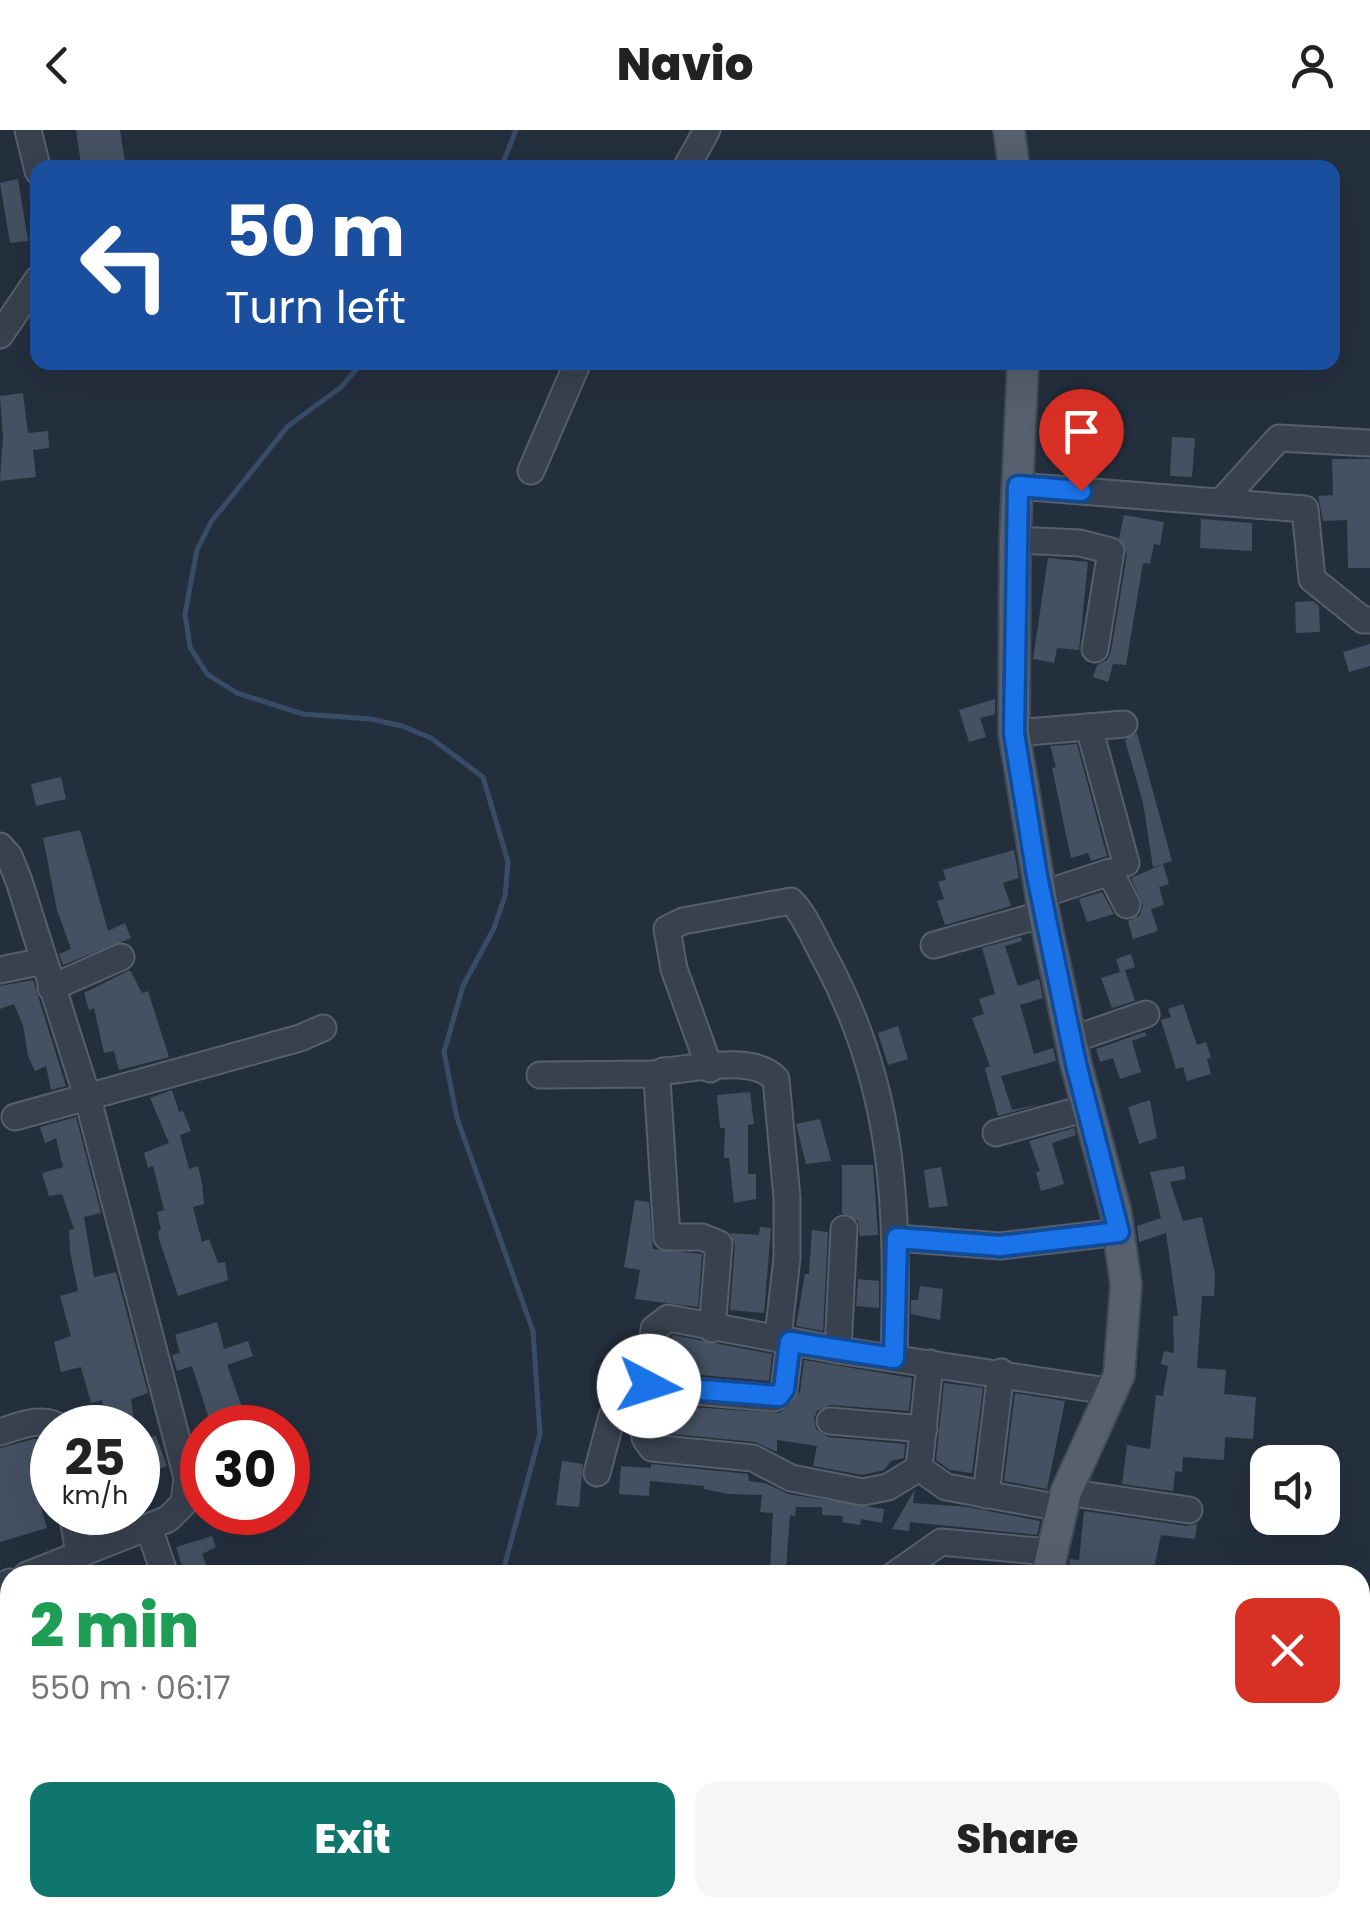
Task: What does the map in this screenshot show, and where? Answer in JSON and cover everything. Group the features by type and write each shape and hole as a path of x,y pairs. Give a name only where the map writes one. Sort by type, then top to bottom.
{"main road":[{"path":"1009,130 1013,160"},
{"path":"1023,370 1014,733 1042,904 1119,1232 1126,1303 1114,1392 1064,1500 1048,1564"}],"street":[{"path":"28,130 35,160"},
{"path":"690,160 707,130"},
{"path":"0,335 30,291"},
{"path":"531,471 575,370"},
{"path":"1221,502 1279,438 1370,443"},
{"path":"1018,486 1305,509 1312,578 1363,620 1370,620"},
{"path":"1016,540 1080,542 1111,552 1094,649"},
{"path":"1014,733 1124,724"},
{"path":"1088,727 1126,864"},
{"path":"0,846 20,881 88,1098 185,1464 184,1502 160,1523"},
{"path":"934,945 1042,904 1110,872 1127,905"},
{"path":"710,1068 674,969 667,928 715,914 791,901 846,998 869,1054 894,1189 894,1358"},
{"path":"51,988 120,957"},
{"path":"0,970 43,961"},
{"path":"1071,1040 1146,1014"},
{"path":"15,1117 300,1038 323,1028"},
{"path":"540,1075 659,1074 742,1065 768,1071 776,1078 787,1198 784,1389 779,1396 649,1386 630,1391 620,1402 596,1473"},
{"path":"659,1074 668,1237 702,1236 719,1244 712,1329"},
{"path":"996,1133 1088,1108"},
{"path":"838,1350 844,1229"},
{"path":"897,1238 1000,1246 1119,1232"},
{"path":"919,1468 888,1487 863,1492 792,1478 753,1458 652,1448 645,1438 654,1329 663,1320 1114,1392"},
{"path":"919,1468 930,1364"},
{"path":"986,1496 1001,1372"},
{"path":"830,1421 924,1429"},
{"path":"0,1432 30,1422"},
{"path":"919,1468 946,1487 986,1496 1190,1510"},
{"path":"76,1535 79,1554"},
{"path":"52,1565 130,1535"},
{"path":"151,1535 162,1565"},
{"path":"908,1565 941,1542 1048,1564"}],"building":[{"path":"76,130 120,130 125,160 80,160"},
{"path":"18,179 28,241 10,243 0,183"},
{"path":"23,393 28,433 48,431 49,448 33,450 36,477 0,481 0,396"},
{"path":"1172,437 1195,438 1192,477 1170,476"},
{"path":"1332,459 1370,459 1370,568 1348,568 1347,520 1323,521 1318,496 1333,495"},
{"path":"1124,515 1164,522 1160,545 1154,544 1150,564 1143,563 1126,665 1113,664 1108,682 1093,677 1097,665 1107,660 1111,652 1127,554 1119,538"},
{"path":"1201,519 1252,523 1252,551 1200,548"},
{"path":"1048,558 1088,562 1079,650 1057,648 1054,663 1033,659"},
{"path":"1313,601 1319,606 1320,632 1296,633 1295,602"},
{"path":"1370,644 1370,666 1349,672 1343,652"},
{"path":"995,699 995,714 980,718 986,737 969,742 959,710"},
{"path":"1137,733 1172,861 1153,867 1143,803 1125,740"},
{"path":"1077,744 1107,856 1091,861 1088,853 1071,858 1052,768 1056,767 1050,746"},
{"path":"61,777 66,799 36,806 31,784"},
{"path":"80,830 108,931 125,923 131,938 63,965 59,954 71,949 57,910 43,838"},
{"path":"1014,850 1019,878 1003,883 1011,906 945,925 937,901 944,899 938,882 946,880 943,870"},
{"path":"1163,864 1169,884 1159,887 1164,905 1151,909 1158,931 1133,939 1128,921 1140,915 1143,905 1131,878"},
{"path":"1102,892 1114,914 1087,922 1079,899"},
{"path":"1021,937 1022,941 1005,946 1018,986 1039,979 1043,998 1020,1005 1034,1054 1053,1048 1056,1061 1001,1076 1012,1110 1041,1104 998,1116 985,1068 990,1066 972,1018 984,1014 979,999 995,994 982,948"},
{"path":"1131,954 1135,967 1125,970 1135,1001 1112,1008 1101,978 1120,972 1116,959"},
{"path":"130,970 142,993 148,991 169,1057 119,1070 114,1051 104,1053 94,1008 89,1010 84,993"},
{"path":"33,980 66,1086 51,1090 46,1066 35,1071 28,1056 23,1025 14,1004 0,1009 0,986"},
{"path":"1183,1004 1197,1045 1206,1042 1211,1058 1207,1059 1211,1074 1187,1081 1183,1067 1176,1069 1161,1020 1171,1017 1168,1009"},
{"path":"898,1026 908,1059 888,1065 878,1033"},
{"path":"1145,1032 1146,1036 1132,1041 1141,1072 1120,1079 1113,1058 1100,1062 1096,1049"},
{"path":"172,1090 191,1131 180,1135 189,1169 198,1166 202,1183 204,1204 193,1207 202,1242 209,1239 218,1263 225,1262 228,1280 178,1296 159,1239 157,1212 164,1210 153,1166 148,1168 144,1153 169,1143 150,1098"},
{"path":"750,1092 754,1124 748,1125 748,1174 756,1174 756,1199 734,1203 717,1095"},
{"path":"1150,1100 1157,1138 1139,1144 1128,1107"},
{"path":"76,1117 101,1213 84,1217 94,1277 116,1272 148,1393 131,1399 132,1405 103,1405 102,1400 91,1403 81,1367 61,1372 54,1342 71,1336 60,1296 78,1291 70,1251 69,1230 74,1229 62,1194 49,1196 42,1173 63,1167 56,1138 45,1143 40,1127"},
{"path":"820,1119 831,1161 806,1164 796,1124"},
{"path":"1074,1128 1076,1135 1052,1143 1064,1184 1041,1191 1036,1172 1040,1171 1029,1141"},
{"path":"842,1165 873,1165 878,1235 860,1236 858,1221 842,1213"},
{"path":"1184,1166 1186,1179 1170,1182 1183,1221 1202,1217 1215,1274 1214,1296 1202,1296 1197,1368 1226,1370 1224,1394 1256,1397 1253,1439 1225,1437 1224,1460 1183,1457 1182,1472 1175,1471 1173,1491 1122,1484 1127,1445 1150,1449 1156,1395 1163,1396 1168,1366 1161,1364 1164,1351 1174,1353 1173,1316 1178,1316 1166,1233 1139,1242 1137,1226 1161,1218 1150,1172"},
{"path":"941,1167 948,1206 929,1208 924,1170"},
{"path":"635,1200 649,1202 653,1249 702,1254 698,1307 635,1299 640,1270 624,1267"},
{"path":"760,1227 771,1228 764,1313 730,1310 735,1245 730,1233 759,1235"},
{"path":"812,1230 828,1232 823,1331 796,1326 805,1274 809,1274"},
{"path":"858,1279 879,1281 879,1308 856,1306"},
{"path":"920,1286 943,1289 940,1320 911,1314 911,1300 918,1300"},
{"path":"217,1322 224,1349 248,1341 253,1356 227,1365 241,1405 205,1405 192,1366 177,1371 172,1355 180,1353 175,1335"},
{"path":"672,1335 772,1354 769,1381 666,1372"},
{"path":"804,1360 912,1378 909,1411 830,1405 817,1411 814,1419 816,1429 828,1437 905,1444 904,1458 891,1461 884,1470 863,1475 813,1466 817,1446 777,1440 777,1452 755,1442 661,1433 663,1405 780,1413 800,1392"},
{"path":"944,1383 983,1388 972,1473 950,1470 936,1460"},
{"path":"1015,1393 1065,1401 1047,1489 1004,1481"},
{"path":"30,1440 30,1533 0,1542 0,1448"},
{"path":"160,1447 167,1466 160,1469"},
{"path":"562,1461 583,1464 579,1507 556,1505"},
{"path":"651,1464 748,1474 749,1481 765,1483 788,1494 884,1509 882,1523 861,1519 860,1525 842,1522 843,1516 822,1515 822,1507 796,1507 795,1516 790,1515 786,1565 770,1565 773,1513 760,1512 762,1495 728,1494 704,1486 650,1481 649,1496 619,1494 621,1466 651,1468"},
{"path":"915,1489 913,1503 968,1507 1040,1521 1037,1535 910,1522 909,1531 892,1529"},
{"path":"1084,1511 1187,1526 1197,1524 1195,1539 1161,1535 1155,1565 1069,1565 1070,1559 1079,1560"},
{"path":"212,1536 216,1547 202,1554 206,1565 182,1565 176,1547"}],"waterway":[{"path":"504,160 516,130"},
{"path":"356,370 340,388 288,426 211,522 197,550 185,614 190,647 207,674 237,693 303,714 371,719 402,726 431,738 483,777 508,862 505,896 494,928 463,986 444,1052 457,1118 533,1331 540,1434 505,1565"}],"route":[{"path":"649,1386 774,1398 784,1389 790,1342 894,1358 897,1238 1000,1246 1119,1232 1076,1064 1037,876 1014,733 1018,486 1081,491"}]}
